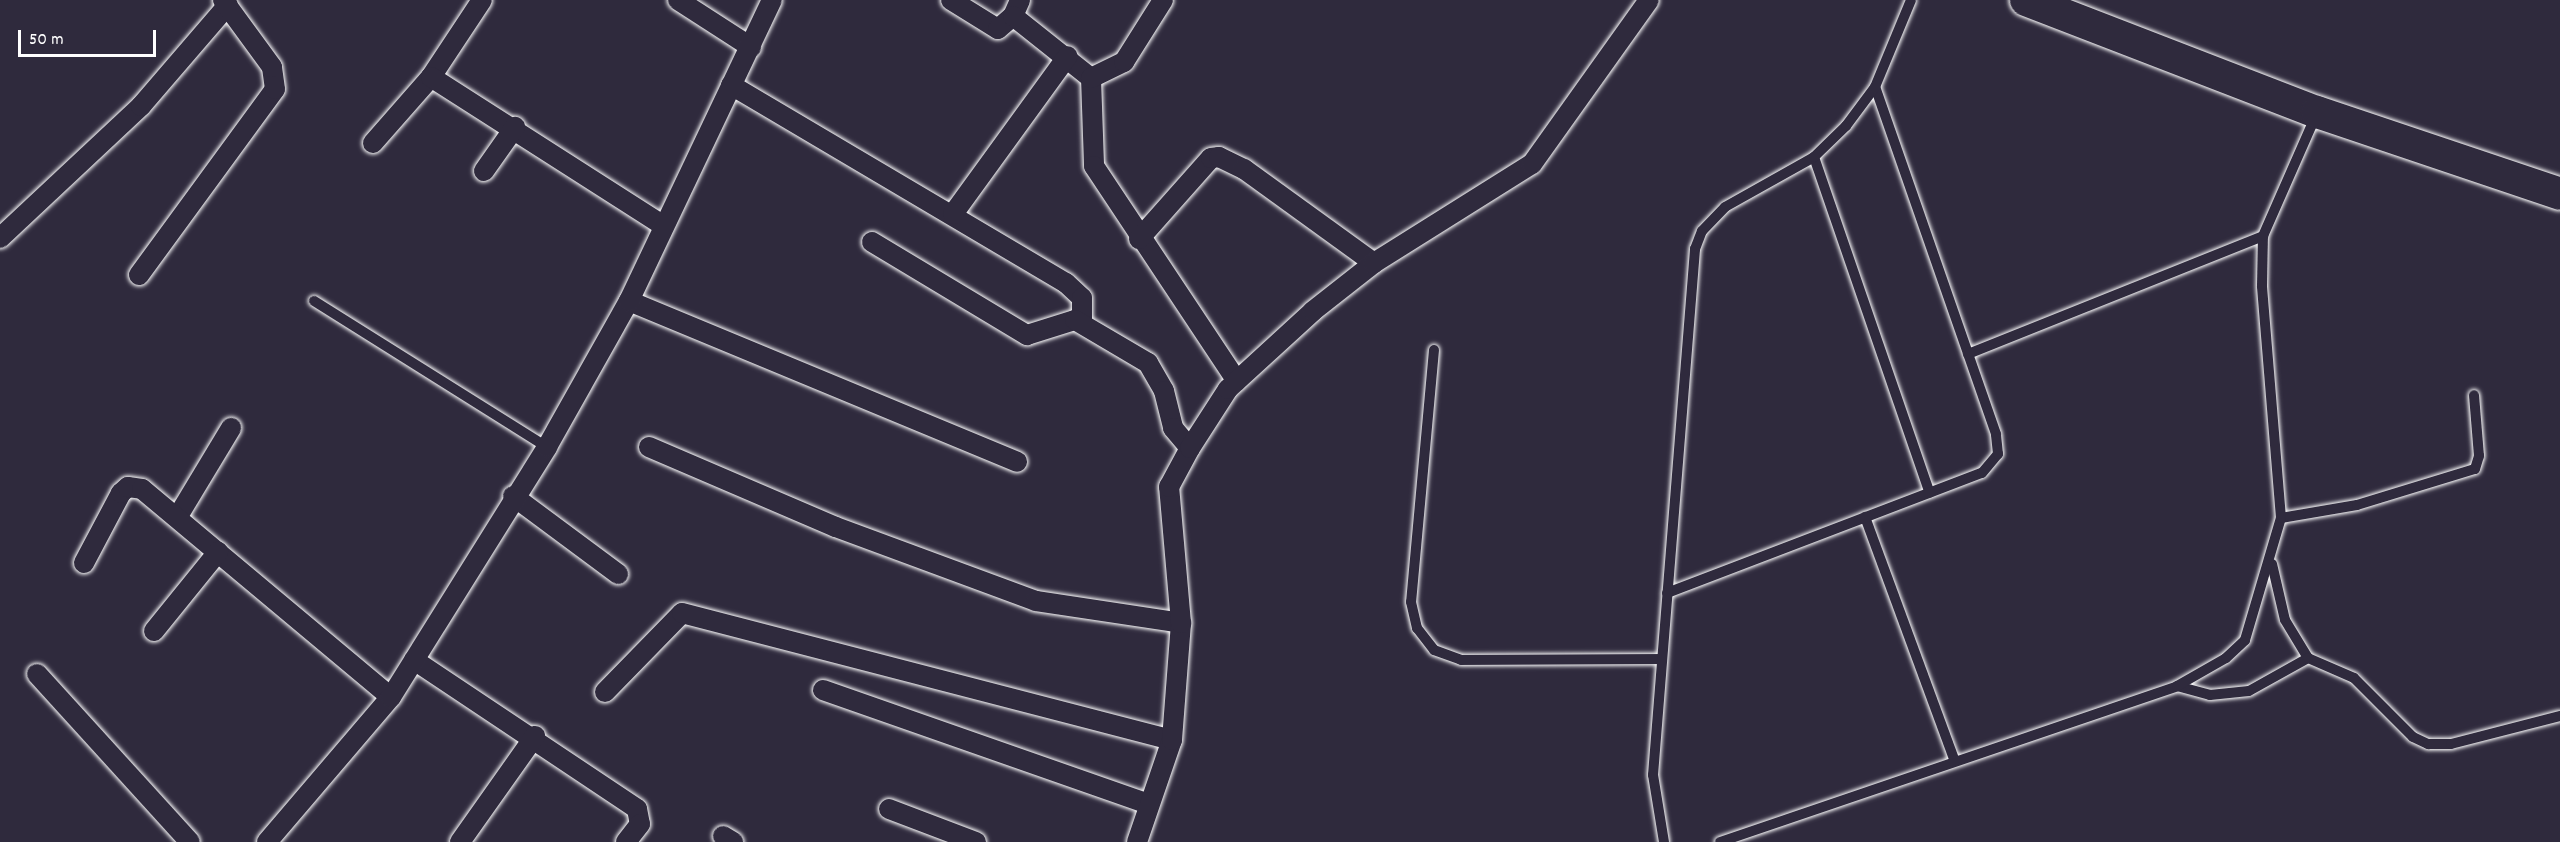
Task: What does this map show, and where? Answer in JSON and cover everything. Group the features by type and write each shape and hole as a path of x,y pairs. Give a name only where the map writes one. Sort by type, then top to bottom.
{"main road":[{"path":"2025,0 2317,112 2560,194"}],"street":[{"path":"373,143 431,77 482,0"},
{"path":"678,0 751,47"},
{"path":"267,842 391,698 513,496 547,447 628,301 662,225 772,0"},
{"path":"951,0 993,28 1017,8 1091,78 1094,166 1139,239 1237,381"},
{"path":"1091,78 1124,62 1164,0"},
{"path":"1137,842 1172,740 1181,623 1169,487 1190,448 1237,381 1374,263 1532,164 1648,0"},
{"path":"0,238 141,106 225,2 272,67 275,89 139,274"},
{"path":"953,214 1068,56"},
{"path":"431,77 515,127 662,225"},
{"path":"731,85 953,214 1066,283 1082,298 1082,323"},
{"path":"484,171 515,127"},
{"path":"1139,239 1210,158 1219,157 1244,169 1374,263"},
{"path":"872,242 1027,335 1075,320 1153,367 1171,422 1190,448"},
{"path":"628,301 1017,462"},
{"path":"178,516 231,428"},
{"path":"649,447 836,527 1036,601 1181,623"},
{"path":"84,563 128,487 142,489 178,516 391,698"},
{"path":"513,496 618,574"},
{"path":"154,631 218,552"},
{"path":"605,692 682,613 1172,740"},
{"path":"414,660 535,736 638,809 640,824 626,842"},
{"path":"38,674 190,842"},
{"path":"823,690 1149,804"},
{"path":"460,842 535,736"},
{"path":"889,809 976,842"}],"lane":[{"path":"1664,842 1653,775 1660,659 1695,249 1702,231 1725,207 1814,157 1846,126 1875,87 1911,0"},
{"path":"1667,593 1982,473 1998,454 1968,354 1875,87"},
{"path":"1720,842 2177,686 2226,658 2245,640 2272,562 2282,518 2262,286 2263,236 2317,112"},
{"path":"1814,157 1930,493"},
{"path":"1968,354 2263,236"},
{"path":"315,301 547,447"},
{"path":"1434,350 1411,602 1417,628 1434,650 1461,660 1660,659"},
{"path":"2282,518 2357,505 2475,469 2480,456 2474,395"},
{"path":"1865,517 1955,761"},
{"path":"2272,562 2285,620 2308,658 2354,678 2413,737 2428,744 2451,744 2560,716"},
{"path":"2177,686 2210,695 2249,691 2308,658"}]}
